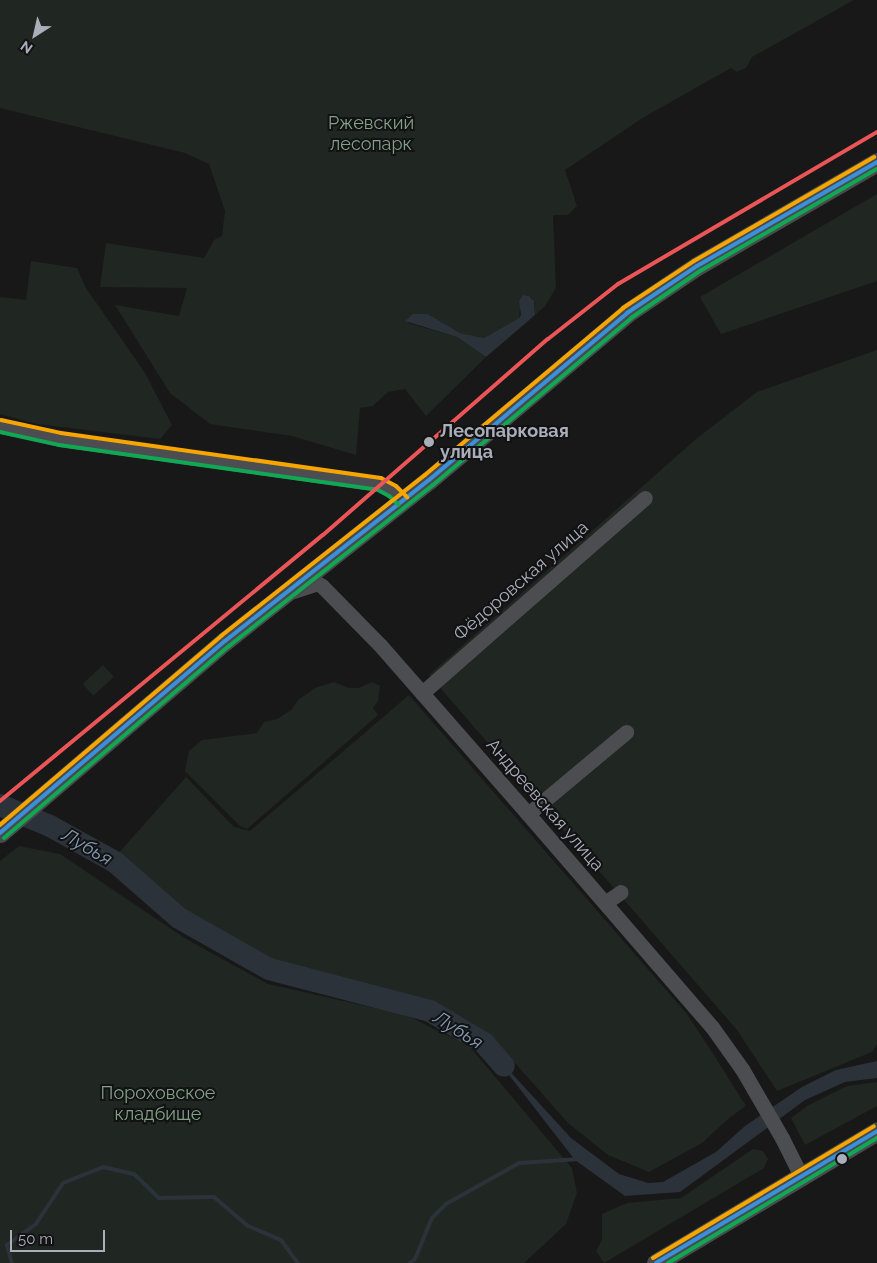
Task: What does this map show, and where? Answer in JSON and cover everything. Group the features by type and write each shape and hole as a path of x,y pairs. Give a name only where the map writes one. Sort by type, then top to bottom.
{"main road":[{"path":"0,833 278,597 403,501 627,313 696,266 877,162"},
{"path":"656,1263 877,1131"}],"street":[{"path":"0,426 60,439 372,482 393,491 403,501"},
{"name":"Фёдоровская улица","path":"422,693 645,498"},
{"name":"Андреевская улица","path":"278,597 317,583 380,645 712,1027 757,1096 802,1176"},
{"path":"528,814 626,732"},
{"path":"605,903 621,892"}],"green space":[{"name":"Ржевский лесопарк","path":"0,0 854,0 752,57 746,68 737,72 731,68 644,117 565,170 577,206 568,215 553,215 556,288 545,306 535,315 535,303 532,298 527,295 521,298 519,318 484,338 460,333 428,314 413,314 408,323 457,337 486,357 426,416 405,389 388,392 373,406 360,408 356,455 292,436 210,424 170,393 115,305 179,316 187,288 100,287 106,243 204,258 214,240 222,236 225,211 209,164 185,153 0,108"},
{"path":"877,194 877,281 721,334 700,297"},
{"path":"31,261 77,268 86,288 145,373 172,425 160,439 37,424 0,414 0,297 26,300"},
{"path":"877,350 877,1044 872,1052 777,1091 737,1030 429,675 696,439 757,392"},
{"path":"103,665 114,677 93,696 83,684"},
{"path":"334,682 349,688 359,688 372,682 380,686 378,701 373,708 378,715 247,829 240,826 185,771 189,751 202,740 257,733 264,722 277,719 291,710 298,700 315,688"},
{"path":"409,695 687,1014 746,1106 729,1118 702,1143 649,1172 608,1155 568,1123 508,1055 458,1018 433,1003 271,962 181,912 117,855 186,777 234,827 250,831"},
{"name":"Пороховское кладбище","path":"19,846 60,854 186,939 268,984 406,1015 469,1046 572,1168 577,1193 566,1224 524,1263 0,1263 0,861"},
{"path":"877,1082 877,1106 805,1145 791,1118 807,1106 847,1086"},
{"path":"753,1149 763,1151 768,1159 764,1168 604,1263 596,1251 602,1240 602,1214 627,1203 681,1198"}],"shaded area":[{"path":"523,295 529,296 534,301 535,315 486,357 457,337 405,321 413,314 428,314 460,333 484,338 519,318 521,315 519,301"},
{"path":"484,1043 571,1138 619,1174 648,1183 663,1182 716,1152 745,1126 802,1087 836,1070 877,1061 877,1078 845,1082 805,1100 680,1192 625,1196 575,1160"}],"waterway":[{"name":"Лубья","path":"0,805 50,826 115,862 179,918 269,969 430,1011 484,1043 504,1066"},
{"path":"410,1263 415,1259 432,1218 446,1204 519,1163 580,1159"},
{"path":"12,1263 7,1245 36,1224 63,1183 103,1167 134,1174 159,1198 214,1197 248,1226 281,1240 298,1263"}],"transit line":[{"path":"0,801 323,535 548,339 618,284 877,132"},
{"path":"0,825 221,636 425,475 623,308 694,261 874,157"},
{"path":"0,833 225,641 429,480 627,313 697,266 877,162"},
{"path":"4,838 229,646 433,485 631,318 700,271 877,169"},
{"path":"1,420 61,433 381,478 396,486 407,497"},
{"path":"0,432 59,445 378,490 389,496 399,505"},
{"path":"653,1258 874,1126"},
{"path":"656,1263 877,1131"},
{"path":"668,1263 877,1138"}],"place":[{"name":"Лесопарковая улица","path":"429,442"}]}
